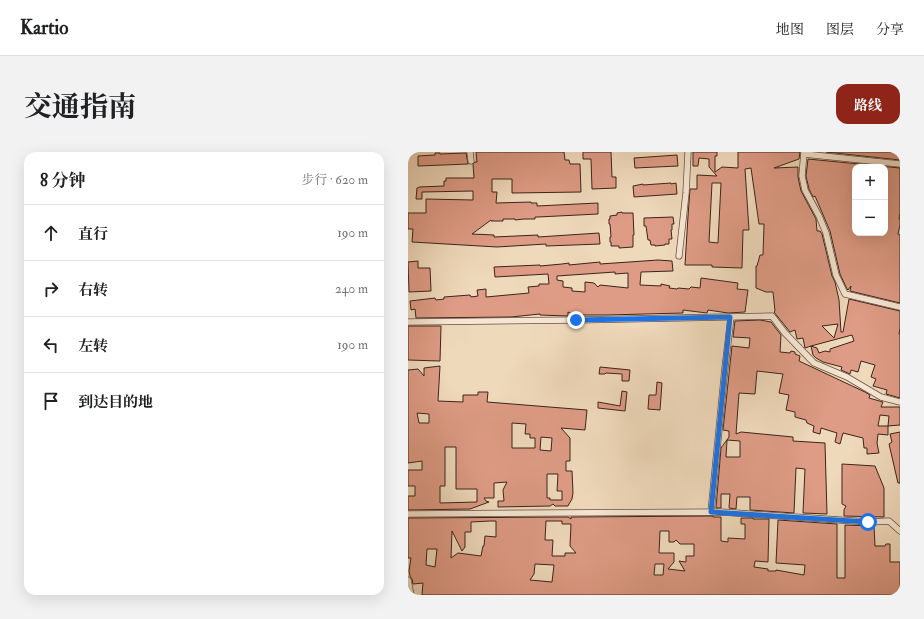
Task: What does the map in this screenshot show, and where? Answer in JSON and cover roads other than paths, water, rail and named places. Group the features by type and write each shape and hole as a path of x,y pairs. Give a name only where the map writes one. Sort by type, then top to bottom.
{"street":[{"path":"470,152 470,161"},
{"path":"679,256 686,193 688,152"},
{"path":"900,164 804,153 802,176 805,190 826,233 836,275 845,294 900,306"},
{"path":"408,322 772,316 785,333 814,363 848,377 881,397 900,402"},
{"path":"711,512 730,317"},
{"path":"408,514 711,512 868,522 889,521 900,531"},
{"path":"408,580 411,595"}]}
